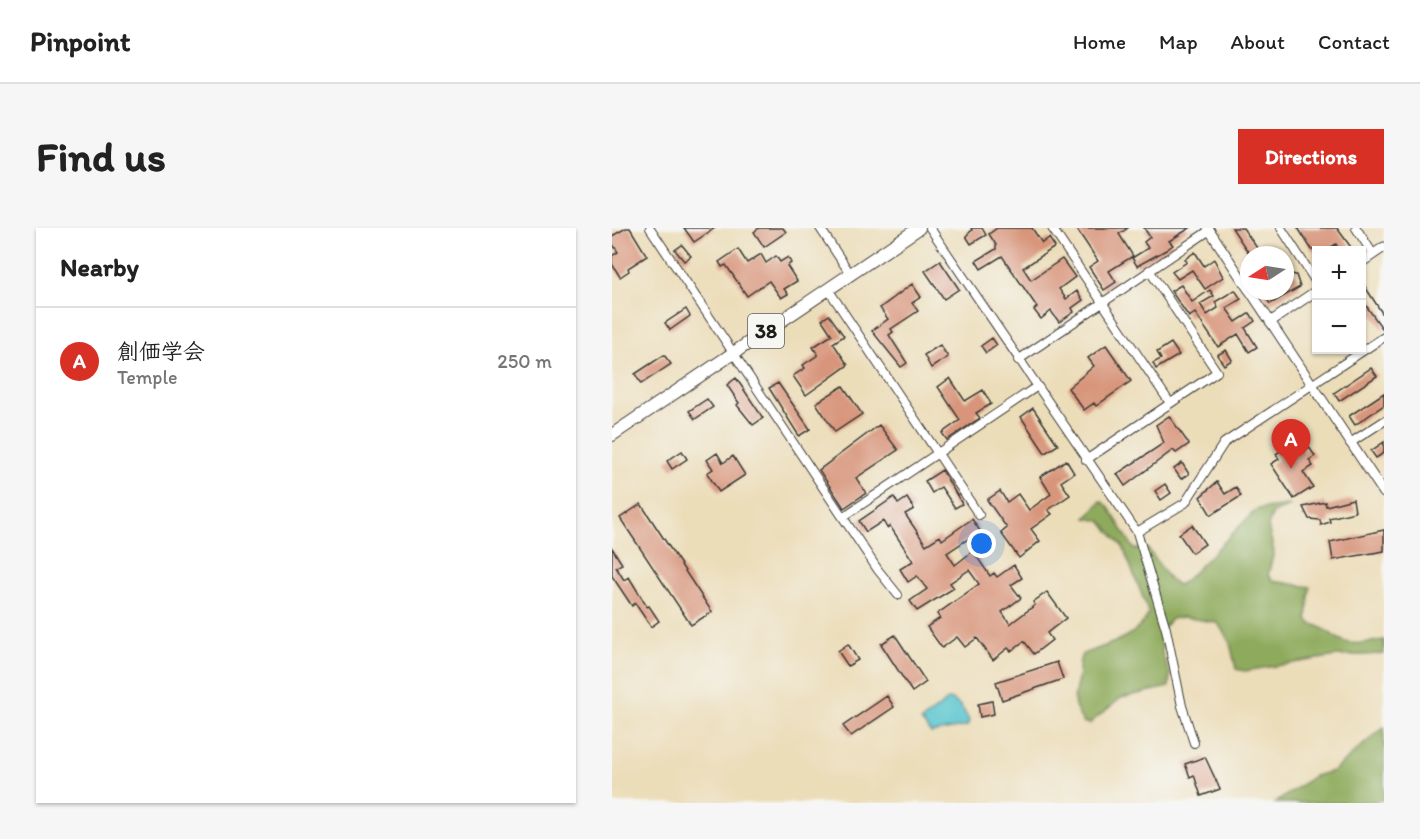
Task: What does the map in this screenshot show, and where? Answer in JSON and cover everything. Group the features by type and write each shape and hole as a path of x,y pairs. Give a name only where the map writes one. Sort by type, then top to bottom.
{"highway":[{"name":"38","path":"612,435 919,228"}],"street":[{"path":"650,228 843,517 898,595"},
{"path":"820,228 851,275"},
{"path":"930,228 1036,387 1137,532 1166,629 1182,706 1194,743"},
{"path":"1052,228 1170,403"},
{"path":"1281,228 1312,274"},
{"path":"1356,228 1373,254"},
{"path":"1018,360 1209,229 1240,277"},
{"path":"1366,259 1384,247"},
{"path":"1086,460 1216,372 1149,270"},
{"path":"828,289 979,515"},
{"path":"1270,322 1312,294"},
{"path":"1255,300 1350,443 1381,484 1384,492"},
{"path":"1137,532 1185,502 1224,443 1384,337"},
{"path":"843,517 1036,387"},
{"path":"1350,443 1384,421"}],"green space":[{"path":"1101,501 1108,506 1134,549 1148,549 1170,580 1178,585 1190,576 1257,509 1290,506 1273,513 1268,526 1274,552 1268,575 1273,581 1310,587 1307,619 1311,624 1321,627 1344,642 1363,643 1384,640 1384,654 1337,656 1245,671 1236,669 1230,643 1218,623 1184,617 1171,619 1161,631 1162,653 1170,674 1169,687 1121,698 1089,724 1083,722 1074,702 1081,656 1129,635 1144,622 1149,613 1123,547 1101,521 1086,518"},
{"path":"1384,727 1384,799 1368,803 1275,803 1314,776 1333,771"}],"water":[{"path":"949,699 956,702 964,711 969,721 967,726 931,733 921,721"}],"building":[{"path":"630,228 647,256 628,268 629,271 620,277 612,264 612,256 618,252 612,243 612,236"},
{"path":"684,228 715,228 694,242"},
{"path":"759,228 783,228 786,232 764,247 754,232"},
{"path":"971,228 982,228 986,235 971,244 966,236 972,230"},
{"path":"997,228 1032,228 1042,243 1049,238 1055,247 1023,268 1031,280 1062,259 1075,277 1059,289 1066,299 1077,291 1083,300 1072,308 1074,312 1059,322 1051,311 1041,319 1034,310 1037,307 1002,256 981,269 976,261 996,249 989,234"},
{"path":"1076,228 1128,228 1119,234 1133,256 1109,271 1116,282 1104,290 1089,267 1098,261"},
{"path":"1144,228 1190,228 1169,241 1173,245 1137,266 1132,258 1148,248 1144,242 1150,237"},
{"path":"1232,228 1243,228 1256,246 1244,246"},
{"path":"1298,228 1337,228 1350,246 1337,246 1336,244 1312,246 1312,250"},
{"path":"682,245 691,256 684,261 675,250"},
{"path":"738,249 747,263 761,254 766,263 776,256 780,262 788,257 791,263 787,266 797,281 784,289 788,294 781,298 769,281 747,296 726,265 722,267 719,262"},
{"path":"1195,252 1204,266 1214,259 1223,277 1205,289 1192,270 1178,279 1172,272 1187,262 1185,259"},
{"path":"940,261 959,289 944,299 925,271"},
{"path":"1294,275 1296,275 1300,287 1294,290"},
{"path":"912,284 921,297 912,303 918,311 891,329 893,332 889,335 907,363 901,367 872,331 888,319 880,308"},
{"path":"1181,285 1192,302 1210,290 1214,296 1200,304 1207,315 1218,308 1215,302 1235,290 1240,300 1226,308 1236,322 1250,313 1255,321 1245,328 1257,347 1249,352 1238,334 1218,347 1195,313 1189,317 1171,291"},
{"path":"1366,288 1384,316 1384,331 1366,306"},
{"path":"686,309 690,316 670,330 665,323"},
{"path":"829,315 844,336 833,343 848,365 806,395 793,376 805,368 803,365 818,355 813,347 832,335 822,320"},
{"path":"992,338 997,345 986,353 981,346"},
{"path":"1171,343 1179,355 1156,369 1153,363 1161,359 1157,352"},
{"path":"940,345 948,357 931,368 924,355"},
{"path":"1106,345 1131,381 1096,406 1094,403 1084,410 1068,388 1094,366 1088,358"},
{"path":"1226,350 1232,360 1224,365 1217,355"},
{"path":"664,355 671,364 641,384 635,374"},
{"path":"1371,368 1377,376 1339,401 1334,393"},
{"path":"736,378 763,418 753,425 737,405 739,403 727,385"},
{"path":"950,378 965,401 983,390 991,404 976,413 980,418 947,440 942,433 960,420 938,387"},
{"path":"778,383 810,429 799,436 769,388"},
{"path":"843,386 862,414 835,432 816,403"},
{"path":"1384,393 1384,405 1355,425 1349,416"},
{"path":"707,399 713,407 695,419 689,411"},
{"path":"1033,408 1058,445 1045,453 1021,417"},
{"path":"1169,416 1189,444 1176,453 1173,450 1125,486 1117,474 1164,443 1156,425"},
{"path":"879,425 898,450 856,478 866,493 844,508 819,470"},
{"path":"1295,441 1303,452 1309,447 1315,456 1309,460 1313,466 1303,472 1313,487 1294,499 1271,464 1279,459 1276,454"},
{"path":"1384,442 1384,453 1376,458 1371,451"},
{"path":"682,451 687,459 672,469 667,461"},
{"path":"717,453 723,463 733,456 745,475 719,492 707,473 713,469 707,460"},
{"path":"1066,460 1074,473 1061,482 1070,495 1048,510 1052,514 1031,529 1040,541 1019,558 1001,533 1007,528 987,500 1000,491 1007,502 1018,494 1029,510 1051,494 1040,477"},
{"path":"1182,463 1189,474 1181,479 1174,469"},
{"path":"942,470 962,504 955,508 941,487 932,493 925,481"},
{"path":"1217,482 1225,494 1236,487 1241,496 1211,515 1200,497"},
{"path":"1165,484 1171,493 1161,500 1155,491"},
{"path":"894,497 898,504 907,498 914,509 905,514 926,545 940,536 942,540 972,519 980,531 947,553 955,565 973,551 990,576 994,573 997,577 1014,565 1022,578 1011,585 1021,598 1002,612 1010,624 1035,605 1033,602 1047,592 1066,618 1047,633 1052,640 1034,654 1024,641 1011,651 1008,648 993,660 977,638 965,647 957,637 942,648 927,627 940,618 937,614 979,584 969,570 950,583 954,588 917,611 910,601 927,589 917,576 908,582 900,569 913,561 890,526 887,528 883,521 866,532 859,521"},
{"path":"1353,499 1355,512 1329,518 1330,522 1321,525 1320,520 1309,519 1303,507 1325,502 1326,506"},
{"path":"641,504 712,612 691,625 620,518"},
{"path":"1192,525 1205,544 1192,553 1179,534"},
{"path":"1384,530 1384,551 1333,560 1330,542"},
{"path":"612,548 622,564 616,567 624,580 629,577 647,607 649,606 659,621 651,627 635,603 632,606 612,576"},
{"path":"895,635 926,682 912,692 881,644"},
{"path":"848,644 858,660 848,666 838,651"},
{"path":"1057,662 1063,679 1002,700 996,682"},
{"path":"887,696 894,707 851,736 843,726"},
{"path":"992,701 994,714 980,717 978,704"},
{"path":"1205,757 1220,789 1201,796 1194,775 1190,777 1185,764"}],"place":[{"name":"創価学会","path":"1291,469"}]}
